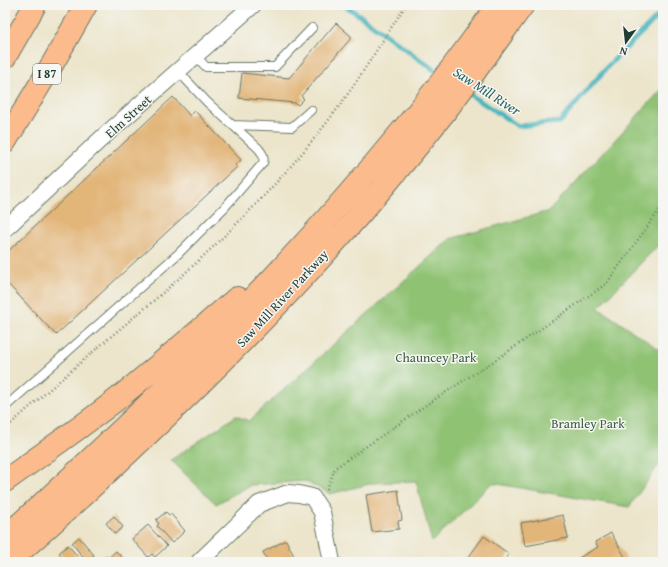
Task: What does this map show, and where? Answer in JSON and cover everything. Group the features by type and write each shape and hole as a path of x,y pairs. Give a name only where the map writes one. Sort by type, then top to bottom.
{"highway":[{"path":"5,57 35,5"},
{"name":"I 87","path":"5,142 86,5"},
{"name":"Saw Mill River Parkway","path":"468,64 498,5"},
{"name":"Saw Mill River Parkway","path":"8,562 146,436 284,297 369,204 436,106 468,64 523,5"},
{"name":"Saw Mill River Parkway","path":"5,537 104,447 195,360 282,270 406,127 436,106"},
{"path":"5,481 68,436 140,380 324,222"}],"street":[{"name":"Elm Street","path":"5,229 103,137 253,5"},
{"path":"199,562 259,504 288,493 312,497 322,512 332,562"}],"lane":[{"path":"196,56 206,67 275,67 312,28"},
{"path":"5,407 179,253 225,207 260,168 264,159 262,154 207,102 178,71"},
{"path":"233,125 292,127 311,110"}],"path":[{"path":"375,54 406,5"},
{"path":"316,503 326,493 335,468 606,284 663,205"}],"green space":[{"name":"Chauncey Park","path":"663,88 663,240 598,308 663,352 663,459 629,507 492,483 432,542 416,481 373,483 330,494 305,481 251,485 216,504 171,460 236,416 249,421 450,239 549,211"}],"building":[{"path":"336,23 352,37 301,96 304,99 298,105 295,103 239,98 242,73 289,78"},
{"path":"173,97 190,116 195,111 241,160 235,165 237,167 56,335 5,281 5,254"},
{"path":"398,490 402,520 398,521 399,529 372,532 366,495"},
{"path":"166,512 169,515 171,514 185,531 172,543 157,526 159,524 156,520"},
{"path":"563,515 568,538 525,546 521,523"},
{"path":"114,516 123,527 115,534 106,523"},
{"path":"148,525 167,546 155,557 152,554 148,557 132,539"},
{"path":"611,533 628,562 579,562 577,559 598,547 595,542"},
{"path":"484,536 509,554 504,562 465,562"},
{"path":"79,537 94,555 86,561 72,543"},
{"path":"286,540 297,562 268,562 263,552"},
{"path":"68,545 82,562 67,562 59,553"},
{"path":"116,551 126,562 100,562 106,556 108,558"}],"waterway":[{"name":"Saw Mill River","path":"343,5 355,12 441,75"},
{"name":"Saw Mill River","path":"466,92 518,126 560,122 608,66 663,10"}],"park label":[{"name":"Bramley Park","path":"588,423"}]}
